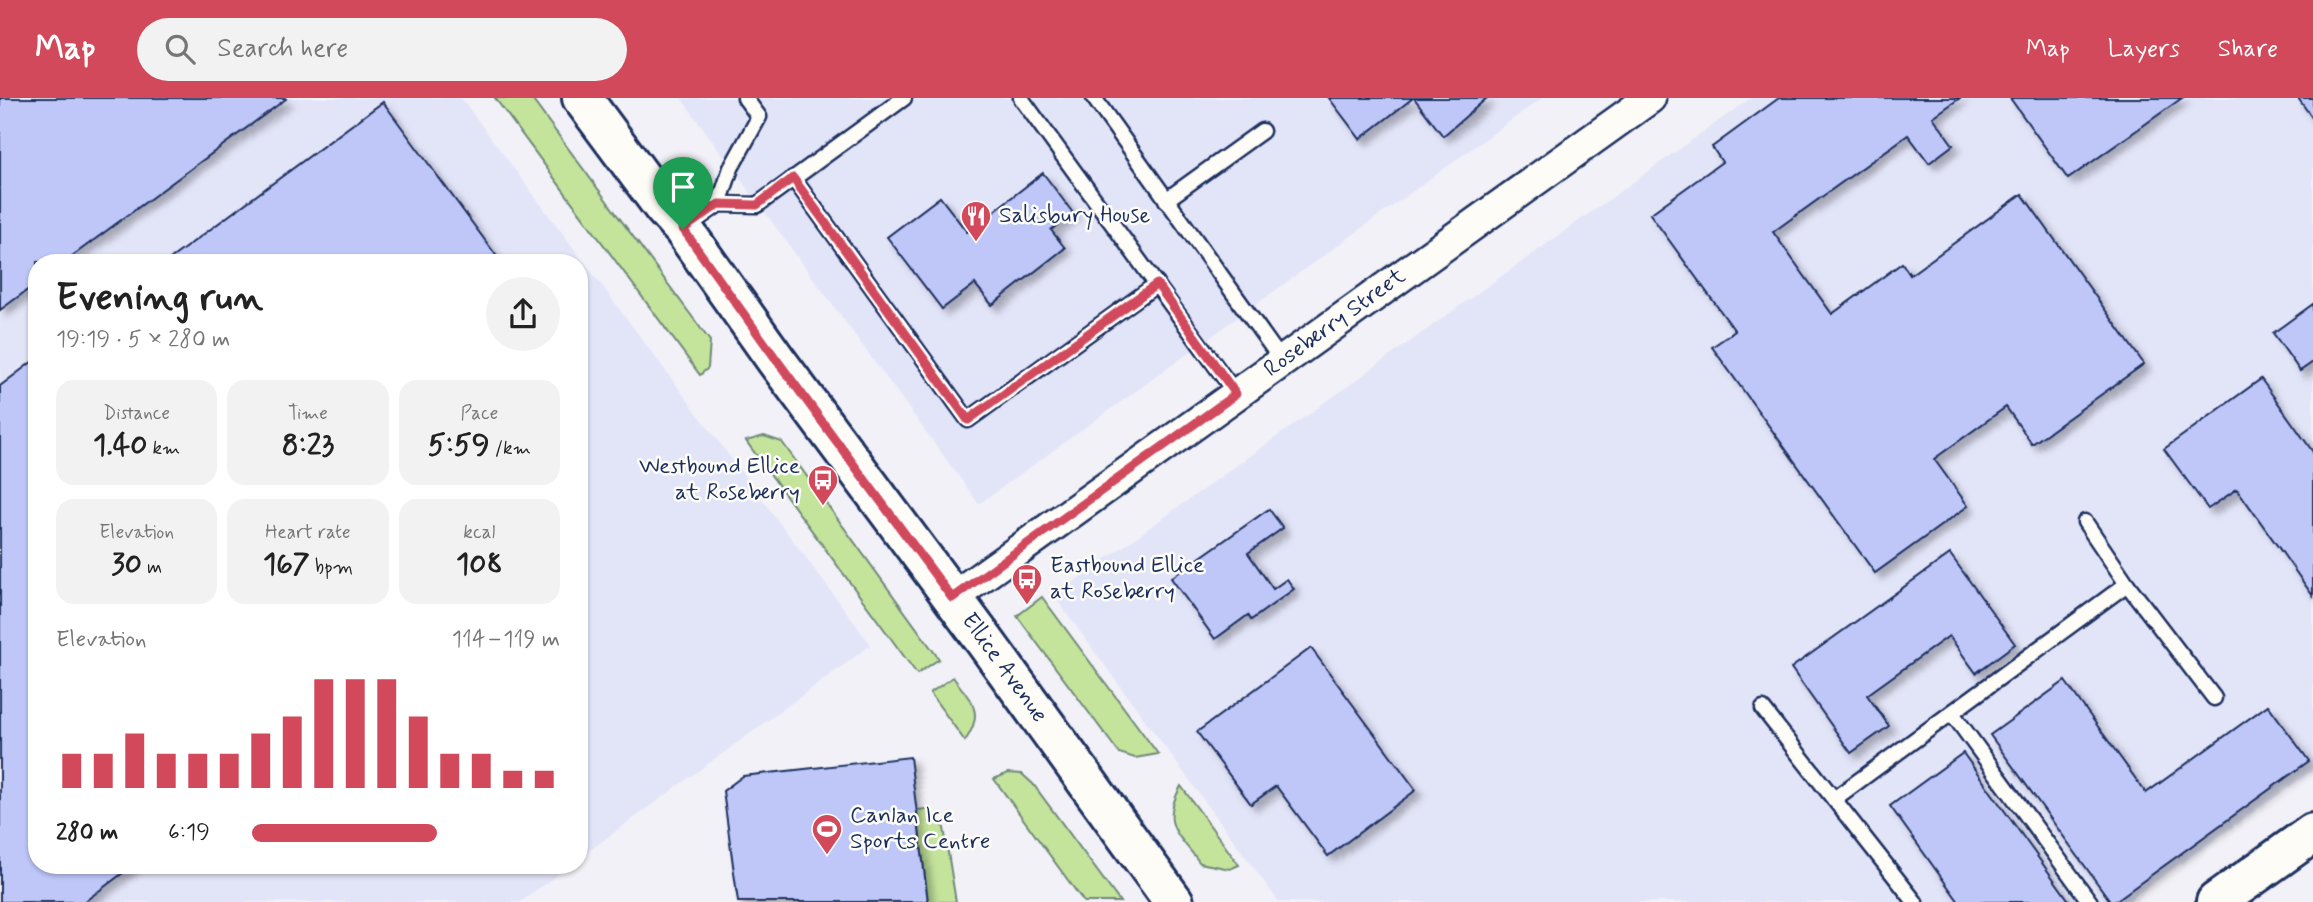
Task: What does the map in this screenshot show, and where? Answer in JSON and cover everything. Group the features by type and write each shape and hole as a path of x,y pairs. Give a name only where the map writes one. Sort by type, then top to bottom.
{"main road":[{"name":"Ellice Avenue","path":"582,98 663,207 683,229 1174,902"},
{"path":"2216,902 2313,833"}],"street":[{"name":"Roseberry Street","path":"952,598 1650,98"}],"lane":[{"path":"719,204 731,167 759,117 745,98"},
{"path":"683,229 719,204 757,205 904,98"},
{"path":"1021,98 1236,394"},
{"path":"1094,98 1282,361"},
{"path":"1166,200 1262,131"},
{"path":"793,178 968,420 1157,284"},
{"path":"2085,522 2127,584 2214,698"},
{"path":"1835,799 2127,584"},
{"path":"1763,709 1915,902"},
{"path":"1952,713 2090,902"}],"shaded area":[{"path":"0,98 461,98 578,254 28,254 28,874 559,874 520,902 0,902"},
{"path":"681,98 1542,98 979,504"},
{"path":"1751,98 2313,98 2313,770 2126,902 1279,902 1054,596"},
{"path":"588,267 871,645 588,851"}],"green space":[{"path":"495,98 531,98 710,341 708,368 700,375"},
{"path":"764,436 782,442 939,659 917,674 746,441"},
{"path":"1042,597 1158,754 1135,758 1119,753 1017,616"},
{"path":"953,677 974,708 974,722 965,741 930,693"},
{"path":"1008,773 1022,774 1033,784 1120,902 1084,902 994,779"},
{"path":"1181,786 1239,865 1230,869 1200,863 1178,835 1174,828 1172,810"},
{"path":"927,809 944,828 956,902 928,902 917,810"}],"building":[{"path":"0,98 286,99 75,254 28,254 28,290 0,310"},
{"path":"1329,98 1413,98 1360,139"},
{"path":"1414,98 1487,98 1443,136"},
{"path":"1779,98 1960,98 1933,117 1953,145 1929,163 1908,135 1773,232 1832,314 1902,263 1910,275 2022,194 2144,364 2032,444 2006,407 1934,459 1968,506 1875,573 1712,347 1735,331 1650,214 1722,162 1712,147"},
{"path":"2010,98 2182,98 2068,179"},
{"path":"2298,98 2313,98 2313,119"},
{"path":"383,102 495,254 177,254"},
{"name":"Salisbury House","path":"1043,173 1073,213 1051,230 1065,248 992,305 975,284 942,309 887,237 940,197 967,232"},
{"path":"2313,304 2313,362 2300,371 2273,333"},
{"path":"28,365 28,874 122,874 84,902 0,902 0,386"},
{"path":"2261,379 2313,452 2313,596 2237,489 2208,509 2164,449"},
{"path":"1269,509 1283,528 1248,553 1273,589 1287,579 1294,589 1251,620 1248,615 1215,639 1171,578"},
{"path":"1950,554 2015,644 1976,673 1949,636 1867,695 1889,726 1851,753 1791,668"},
{"path":"1311,648 1416,790 1328,856 1276,786 1251,804 1197,732"},
{"path":"2065,681 2146,793 2268,705 2309,761 2111,902 1990,735"},
{"path":"1963,753 2070,902 1959,902 1890,806"},
{"name":"Canlan Ice Sports Centre","path":"910,757 928,902 738,902 723,791 743,776"}],"place":[{"name":"Salisbury House","path":"976,243"},
{"name":"Westbound Ellice at Roseberry","path":"823,507"},
{"name":"Eastbound Ellice at Roseberry","path":"1027,606"},
{"name":"Canlan Ice Sports Centre","path":"827,856"}],"route":[{"path":"793,178 968,420 1157,284 1236,394 952,598 683,229 719,204 757,205 793,178"}]}
